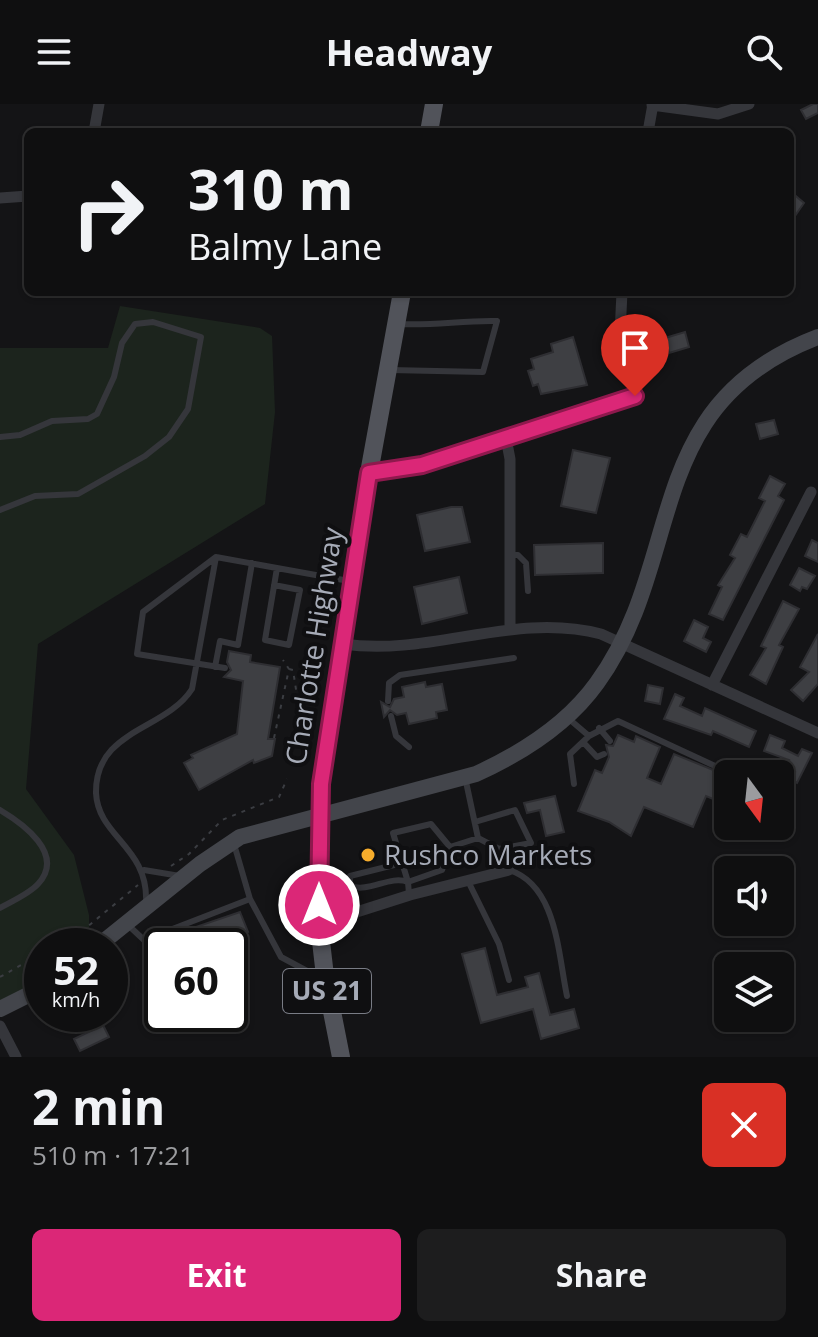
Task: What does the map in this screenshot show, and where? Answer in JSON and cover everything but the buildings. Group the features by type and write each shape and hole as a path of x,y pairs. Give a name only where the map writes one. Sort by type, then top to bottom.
{"main road":[{"path":"430,128 434,104"},
{"name":"Charlotte Highway","path":"341,1057 325,980 319,924 319,816 369,473 401,296"},
{"path":"119,928 232,842 465,777 510,758 567,716 596,684 621,643 641,596 675,478 706,422 762,365 818,337"},
{"path":"0,1009 24,997"}],"street":[{"path":"95,128 99,104"},
{"path":"649,128 652,104 718,114 749,104"},
{"path":"0,198 24,196"},
{"path":"369,473 422,465 635,396 620,334 622,296"},
{"path":"506,438 510,459 510,629"},
{"path":"712,685 811,492"},
{"path":"343,644 372,648 416,646 510,629 578,628 621,643 817,730"},
{"path":"319,924 409,889 509,870"},
{"path":"0,1026 16,1057"}],"lane":[{"path":"388,370 483,372 497,321 452,320 431,326 396,324"},
{"path":"0,437 20,435 52,421 88,419 97,414 114,377 122,343 135,324 153,322 201,337 188,409 169,437 145,456 78,494 35,496 0,510"},
{"path":"510,555 518,555 526,563 528,591"},
{"path":"225,668 137,654 143,612 216,557 353,581"},
{"path":"146,906 144,870 101,811 96,794 99,774 110,748 124,736 183,703 192,689 216,557"},
{"path":"215,667 220,641 237,649 252,563"},
{"path":"274,585 300,590 289,645 265,640 274,585 277,568"},
{"path":"388,701 389,683 400,675 514,658"},
{"path":"391,716 396,736 409,747"},
{"path":"567,716 589,736"},
{"path":"574,784 570,754 599,728 618,721 714,766"},
{"path":"599,728 610,741"},
{"path":"583,742 597,757 604,754"},
{"path":"465,777 478,838"},
{"path":"0,810 32,831 45,859 45,875 37,886 0,908"},
{"path":"450,847 478,838 499,849 531,843 515,810 475,822"},
{"path":"409,889 393,833 431,824 450,847"},
{"path":"232,842 250,899 281,957 325,980"},
{"path":"409,889 442,870 450,847"},
{"path":"402,863 357,872 350,876 350,886 369,888 399,879 409,889"},
{"path":"144,870 184,876"},
{"path":"509,870 526,875 541,892 567,996"},
{"path":"467,879 477,906 499,944 509,980"},
{"path":"125,923 144,940 250,899"}],"path":[{"path":"283,660 293,670 299,709"},
{"path":"274,738 289,669"},
{"path":"167,868 189,854 222,820 279,797 287,779"},
{"path":"85,928 144,883"},
{"path":"0,977 24,963"}],"shaded area":[{"path":"120,306 260,328 272,336 275,412 265,504 38,644 26,789 74,855 89,915 89,928 24,928 24,989 0,1001 0,348 108,348"}],"place":[{"name":"Rushco Markets","path":"368,855"}],"route":[{"path":"319,905 321,784 369,473 422,465 635,396"}]}
